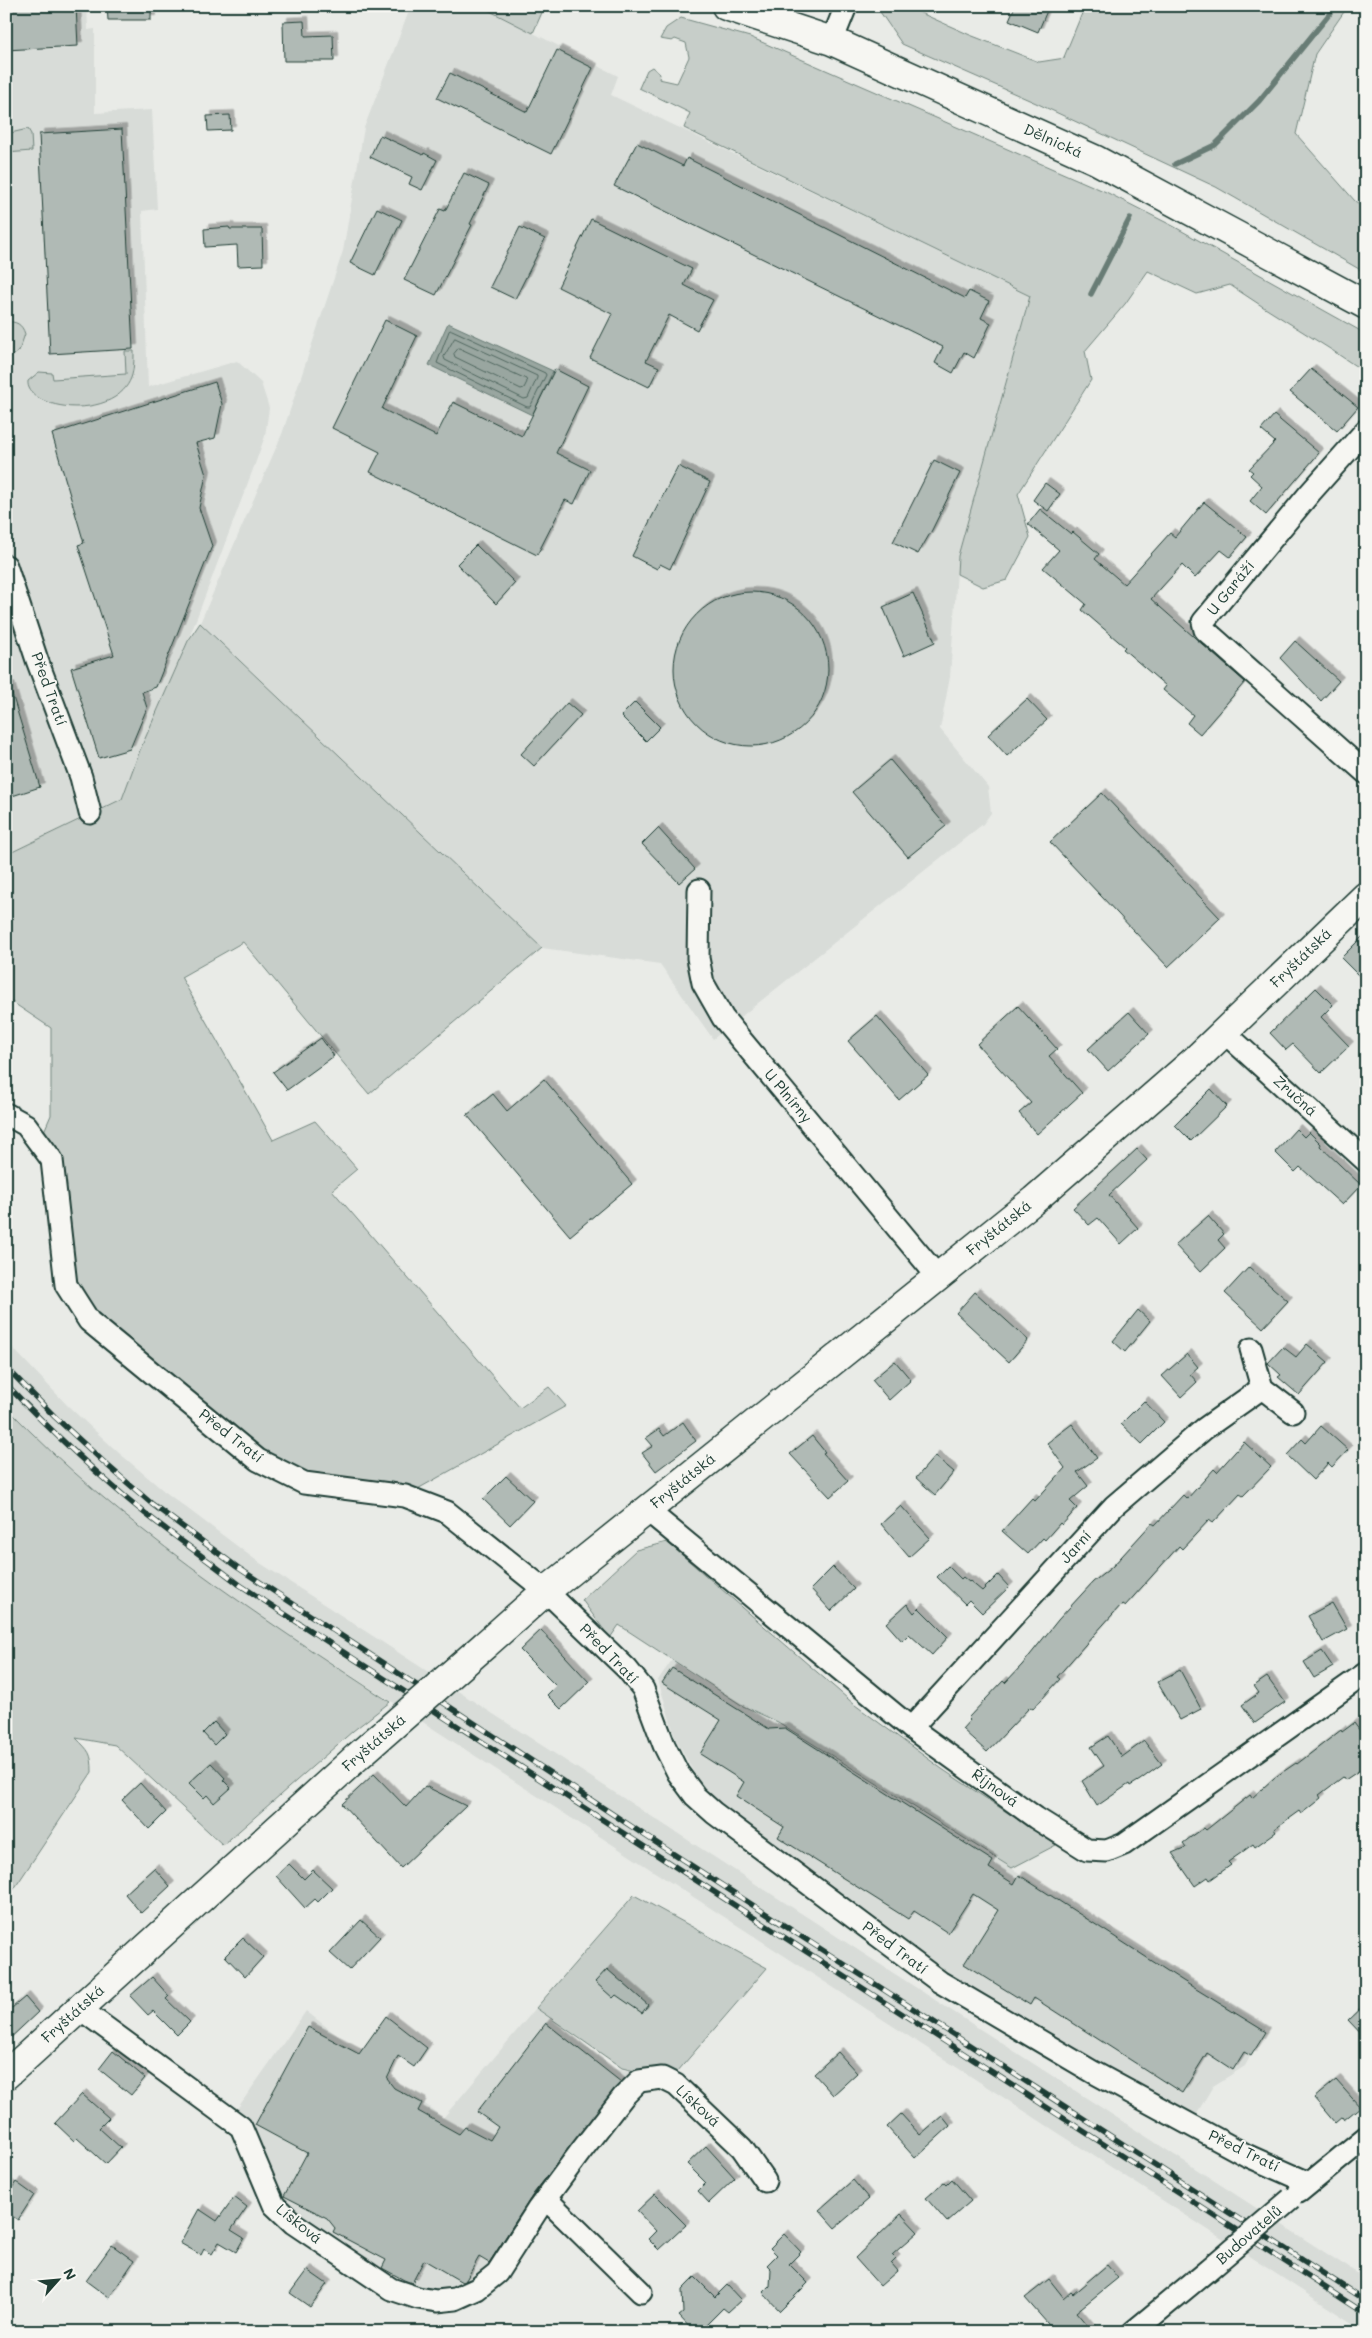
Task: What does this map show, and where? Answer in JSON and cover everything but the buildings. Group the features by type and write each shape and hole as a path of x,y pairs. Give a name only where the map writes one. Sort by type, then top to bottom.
{"street":[{"name":"Dělnická","path":"726,6 832,41 1096,160 1366,305"},
{"path":"832,41 846,6"},
{"name":"U Garáží","path":"1366,430 1242,574 1204,622 1206,630 1366,773"},
{"name":"Před Tratí","path":"6,566 37,660 81,777 90,813"},
{"name":"U Plnírny","path":"699,890 698,958 703,983 723,1018 938,1277"},
{"name":"Fryštátská","path":"6,2075 357,1757 546,1591 1034,1200 1195,1060 1366,896"},
{"name":"Zručná","path":"1224,1032 1366,1161"},
{"name":"Před Tratí","path":"6,1114 26,1125 52,1160 66,1285 90,1322 258,1460 304,1483 405,1496 446,1512 546,1591 627,1669 643,1689 664,1745 678,1773 695,1796 714,1813 940,1982 1094,2072 1246,2155 1309,2184"},
{"path":"1251,1349 1262,1388 1293,1412"},
{"name":"Jarní","path":"911,1728 1114,1506 1204,1429 1262,1388"},
{"name":"Říjnová","path":"647,1510 911,1728 1036,1818 1087,1850 1107,1851 1124,1844 1366,1673"},
{"name":"Lísková","path":"80,2008 241,2127 274,2205 293,2223 392,2289 418,2298 437,2301 455,2299 477,2288 497,2273 546,2199 623,2097 639,2081 650,2078 662,2078 676,2085 742,2148 766,2181"},
{"name":"Budovatelů","path":"1133,2332 1366,2137"},
{"path":"546,2199 641,2292"}],"shaded area":[{"path":"6,6 87,6 88,30 95,29 95,113 152,110 157,209 142,211 148,387 237,361 261,383 269,408 265,436 255,464 188,641 140,750 122,799 90,813 38,841 6,854"},
{"path":"411,6 480,6 618,76 611,95 1030,296 958,556 950,677 940,729 988,787 991,813 983,824 713,1039 660,964 542,948 200,623 282,434 343,251 364,128"},
{"path":"480,6 544,6 544,8 533,33"},
{"path":"876,6 905,6 970,35 1039,62 1065,58 1085,6 1348,6 1315,54 1296,134 1355,201 1366,209 1366,273 1216,187 1036,103 902,44"},
{"path":"681,18 750,37 1106,192 1173,226 1366,334 1366,373 1230,285 1197,294 1148,271 1125,304 1085,351 1091,380 1018,494 1030,537 1007,580 983,587 957,574 958,556 1030,296 684,128 690,113 639,88 647,70 652,67 660,74 659,79 677,83 689,57 686,43 675,39 672,41 660,39 666,28"},
{"path":"28,129 31,134 32,151 6,153 6,134"},
{"path":"6,322 18,324 25,334 19,351 10,358 6,357"},
{"path":"125,351 134,351 131,378 122,392 107,401 90,406 72,407 40,399 31,391 28,381 39,372 52,373 53,379 126,374"},
{"path":"200,623 542,948 369,1094 243,942 181,977 273,1140 315,1121 357,1169 332,1190 520,1408 549,1387 566,1406 405,1496 305,1483 89,1321 66,1285 39,1143 51,1115 51,1028 6,998 6,855 122,799 140,750 188,641"},
{"path":"6,1341 68,1406 119,1453 164,1491 257,1561 1366,2279 1366,2332 231,1598 136,1526 90,1487 36,1438 6,1407"},
{"path":"6,1407 95,1491 142,1529 189,1565 288,1635 390,1702 353,1731 223,1845 115,1745 76,1738 89,1753 92,1772 6,1901"},
{"path":"667,1542 855,1705 942,1769 1056,1845 1012,1868 778,1722 743,1706 619,1625 610,1638 582,1600 636,1550"},
{"path":"672,1660 743,1706 777,1722 1266,2027 1245,2066 1213,2086 1194,2118 940,1970 705,1794 675,1737 658,1680"},
{"path":"634,1895 767,1968 677,2072 639,2072 622,2068 536,2008"},
{"path":"536,2008 613,2069 639,2072 497,2273 455,2299 397,2285 295,2215 269,2171 237,2109 306,2011 443,2118"}],"water":[{"path":"448,323 553,371 532,415 429,365"}],"waterway":[{"path":"1175,164 1215,145 1259,101 1336,6"},
{"path":"1091,294 1130,218"}],"railway":[{"path":"6,1367 55,1417 152,1504 237,1567 652,1840 1366,2301"},
{"path":"6,1384 56,1435 109,1483 146,1514 240,1585 1366,2314"}]}
